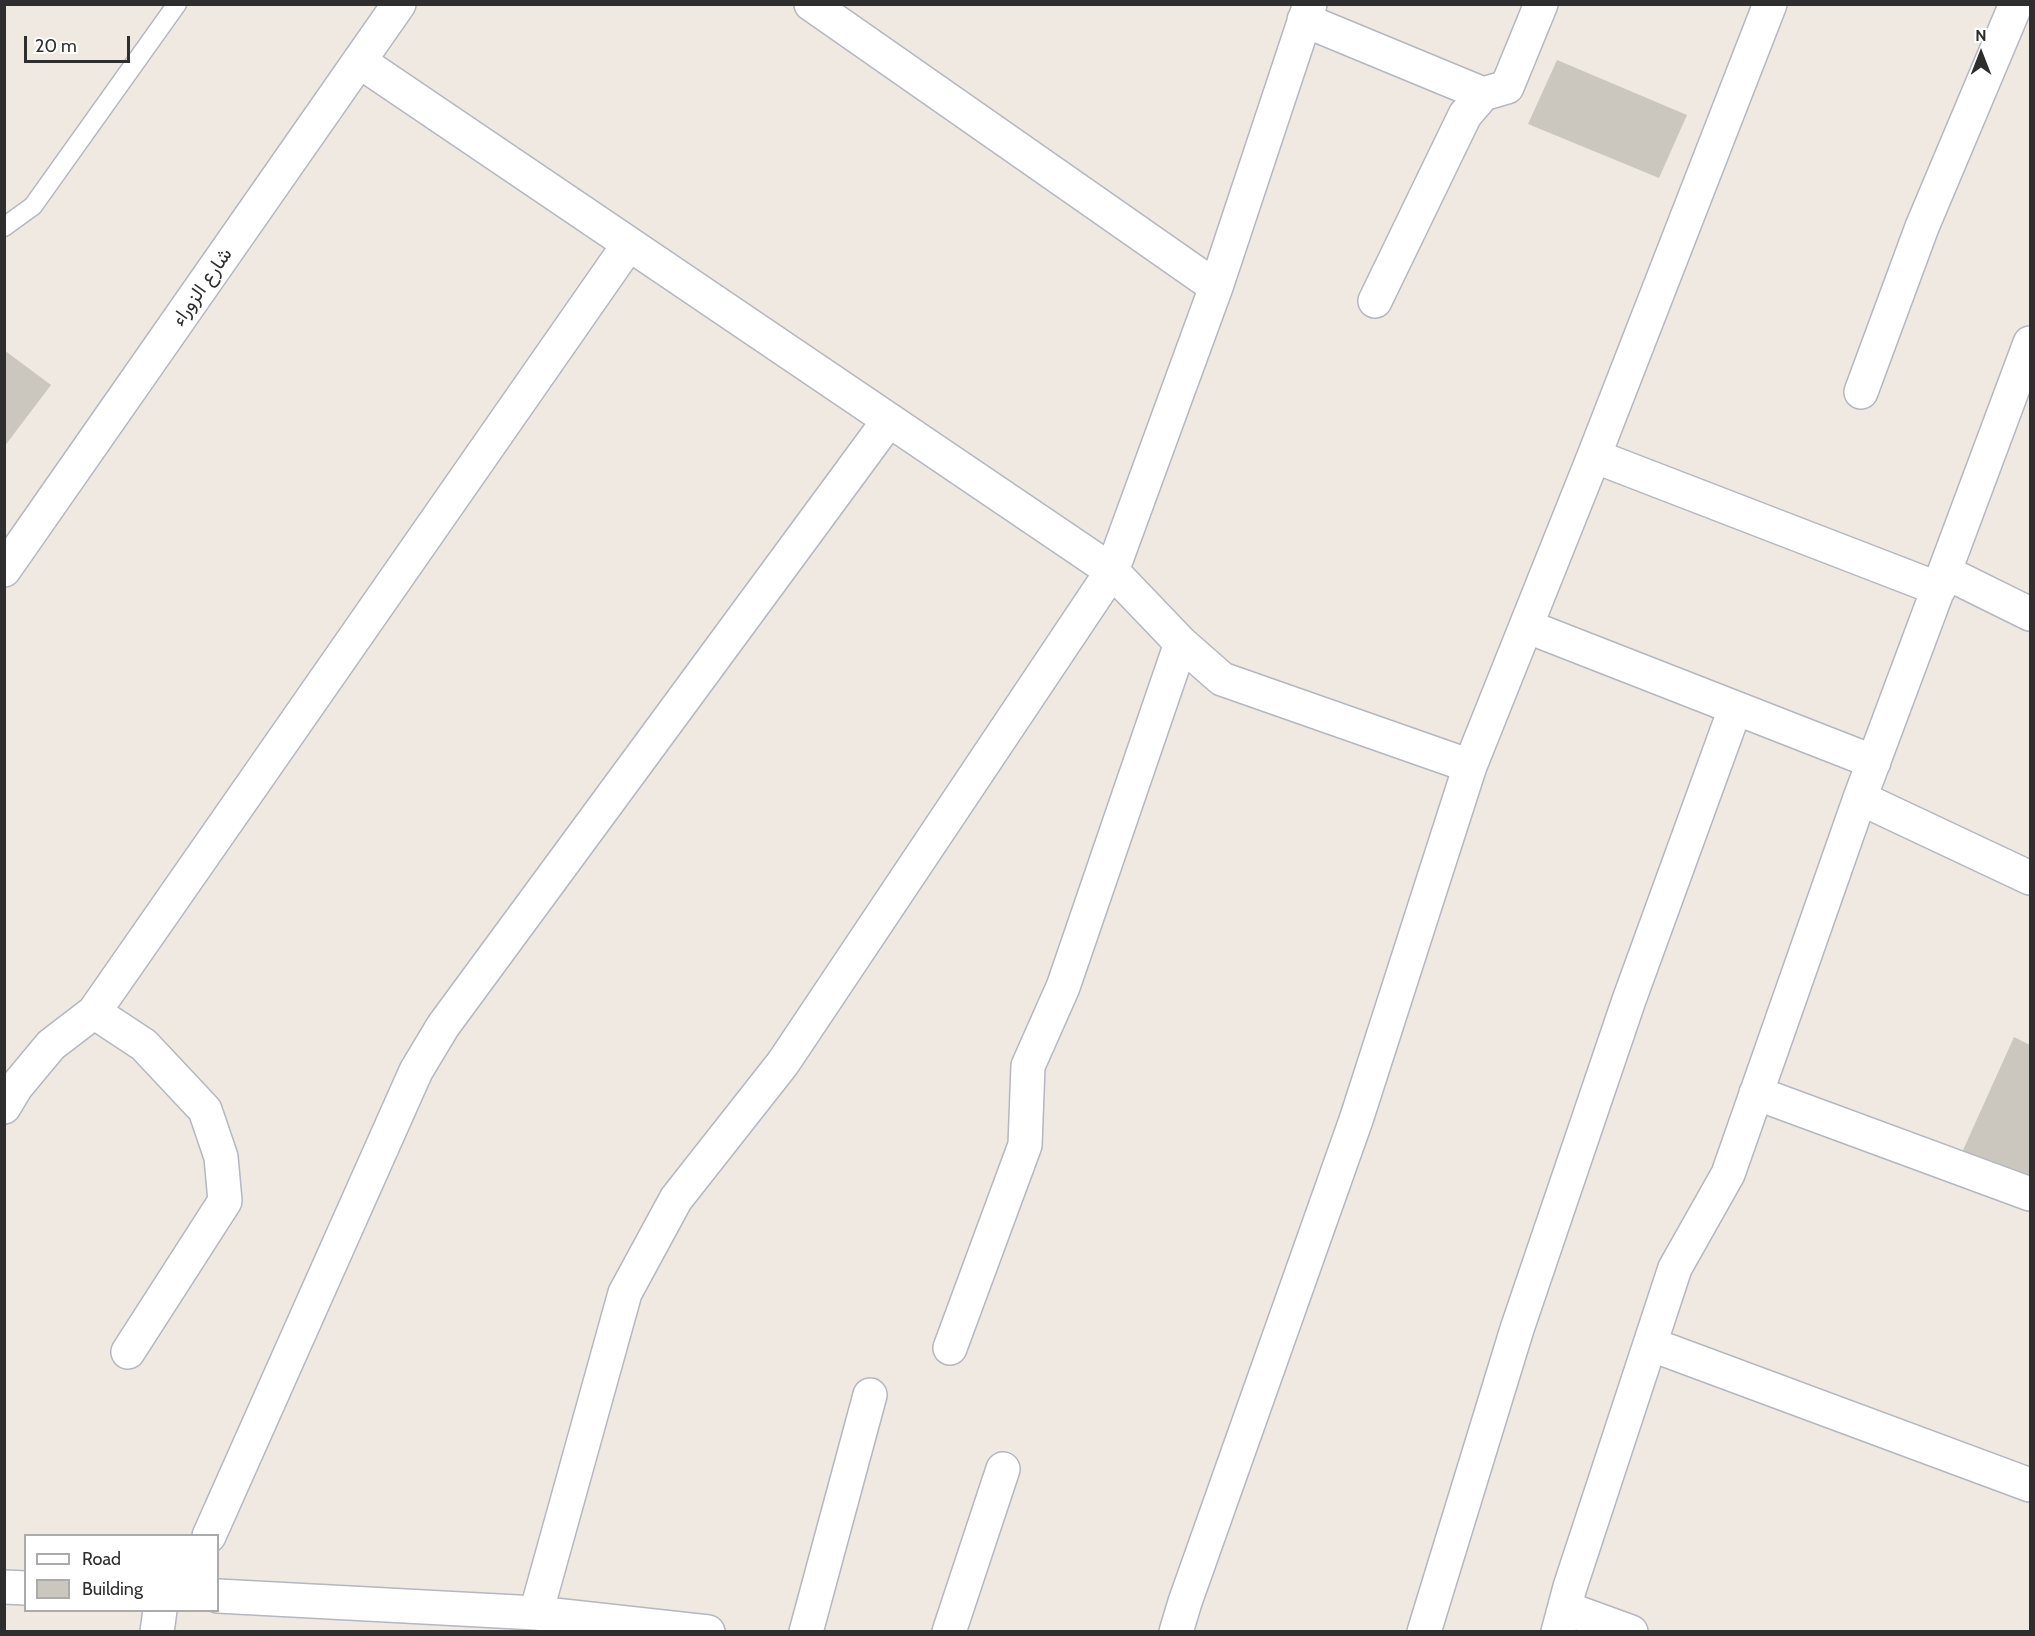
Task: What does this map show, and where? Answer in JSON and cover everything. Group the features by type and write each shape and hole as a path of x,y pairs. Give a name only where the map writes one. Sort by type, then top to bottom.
{"street":[{"name":"شارع الزوراء","path":"4,570 399,4"},
{"path":"812,4 1216,287"},
{"path":"1376,301 1465,115 1483,94 1507,87 1541,4"},
{"path":"1176,1632 1356,1120 1470,766 1594,456 1770,4"},
{"path":"1861,392 1922,227 2016,4"},
{"path":"536,1613 625,1293 676,1199 783,1063 1112,571 1216,287 1307,12 1483,94"},
{"path":"359,61 1112,571 1181,643 1221,679 1470,766"},
{"path":"4,1107 16,1087 51,1045 94,1012 629,244"},
{"path":"1631,1632 1561,1620 1675,1268 1728,1174 1860,798 2031,343"},
{"path":"210,1534 416,1071 443,1026 889,420"},
{"path":"1594,456 2031,614"},
{"path":"1526,626 1874,762"},
{"path":"950,1348 1025,1145 1028,1066 1063,987 1181,643"},
{"path":"1424,1632 1517,1329 1629,1000 1736,709"},
{"path":"1860,798 2031,878"},
{"path":"94,1012 144,1045 206,1110 221,1157 225,1202 128,1352"},
{"path":"1756,1093 2031,1194"},
{"path":"1650,1344 2031,1485"},
{"path":"806,1632 870,1395"},
{"path":"949,1632 1003,1469"},
{"path":"4,1587 24,1588"},
{"path":"219,1596 428,1619 536,1613 708,1632"},
{"path":"157,1632 160,1612"}],"lane":[{"path":"4,227 33,206 172,7"}],"building":[{"path":"1557,60 1687,115 1659,178 1528,124"},
{"path":"4,350 51,385 4,447"},
{"path":"2014,1037 2030,1045 2030,1181 1959,1159"}]}
